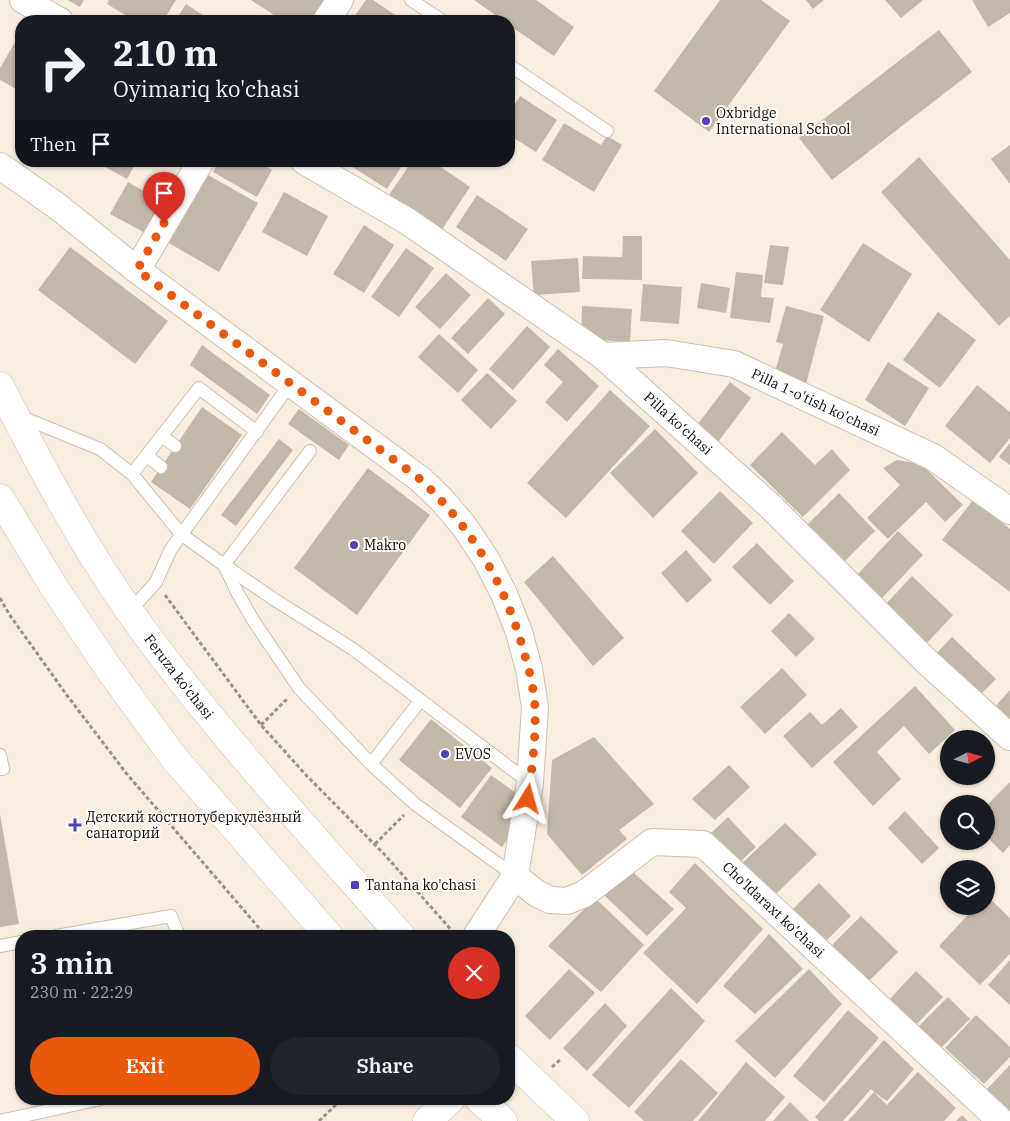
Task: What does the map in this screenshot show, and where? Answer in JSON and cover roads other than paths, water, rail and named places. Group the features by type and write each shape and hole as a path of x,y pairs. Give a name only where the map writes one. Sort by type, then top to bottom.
{"main road":[{"name":"Feruza ko'chasi","path":"0,386 56,492 130,611 221,731 396,930"},
{"path":"0,498 60,595 109,669 174,758 324,930"},
{"path":"515,1064 575,1121"},
{"path":"427,1121 444,1105"},
{"path":"486,1105 503,1121"}],"street":[{"path":"23,0 49,15"},
{"path":"330,15 340,0"},
{"path":"0,166 57,206 137,270 420,479 441,499 464,526 486,559 504,594 519,632 529,669 535,707 530,783 515,876 480,930"},
{"path":"137,270 197,167"},
{"name":"Pilla ko‘chasi","path":"314,167 407,221 603,356 768,504 925,660 1010,737"},
{"name":"Pilla 1-o'tish ko'chasi","path":"603,356 666,353 734,364 933,457 1010,511"},
{"name":"Cho'ldaraxt ko'chasi","path":"515,876 536,893 550,900 567,901 584,894 652,842 703,844 1001,1121"}],"lane":[{"path":"411,0 434,15"},
{"path":"515,69 607,131"},
{"path":"130,611 156,582 171,549 203,497 257,432 291,383"},
{"path":"132,474 199,388 257,432"},
{"path":"14,413 100,449 132,474 181,534 275,600 353,649 530,783"},
{"path":"162,436 175,446"},
{"path":"224,565 310,451"},
{"path":"146,456 161,467"},
{"path":"224,565 253,620 299,688 371,764 415,804 515,876"},
{"path":"371,764 420,701"},
{"path":"0,755 3,768 0,769"},
{"path":"90,930 171,916 177,930"},
{"path":"0,946 15,943"},
{"path":"0,1120 72,1105"}],"place":[{"name":"Oxbridge International School","path":"706,121"},
{"name":"Makro","path":"354,545"},
{"name":"EVOS","path":"445,754"},
{"name":"Детский костнотуберкулёзный санаторий","path":"75,825"},
{"name":"Tantana ko'chasi","path":"355,885"}]}
